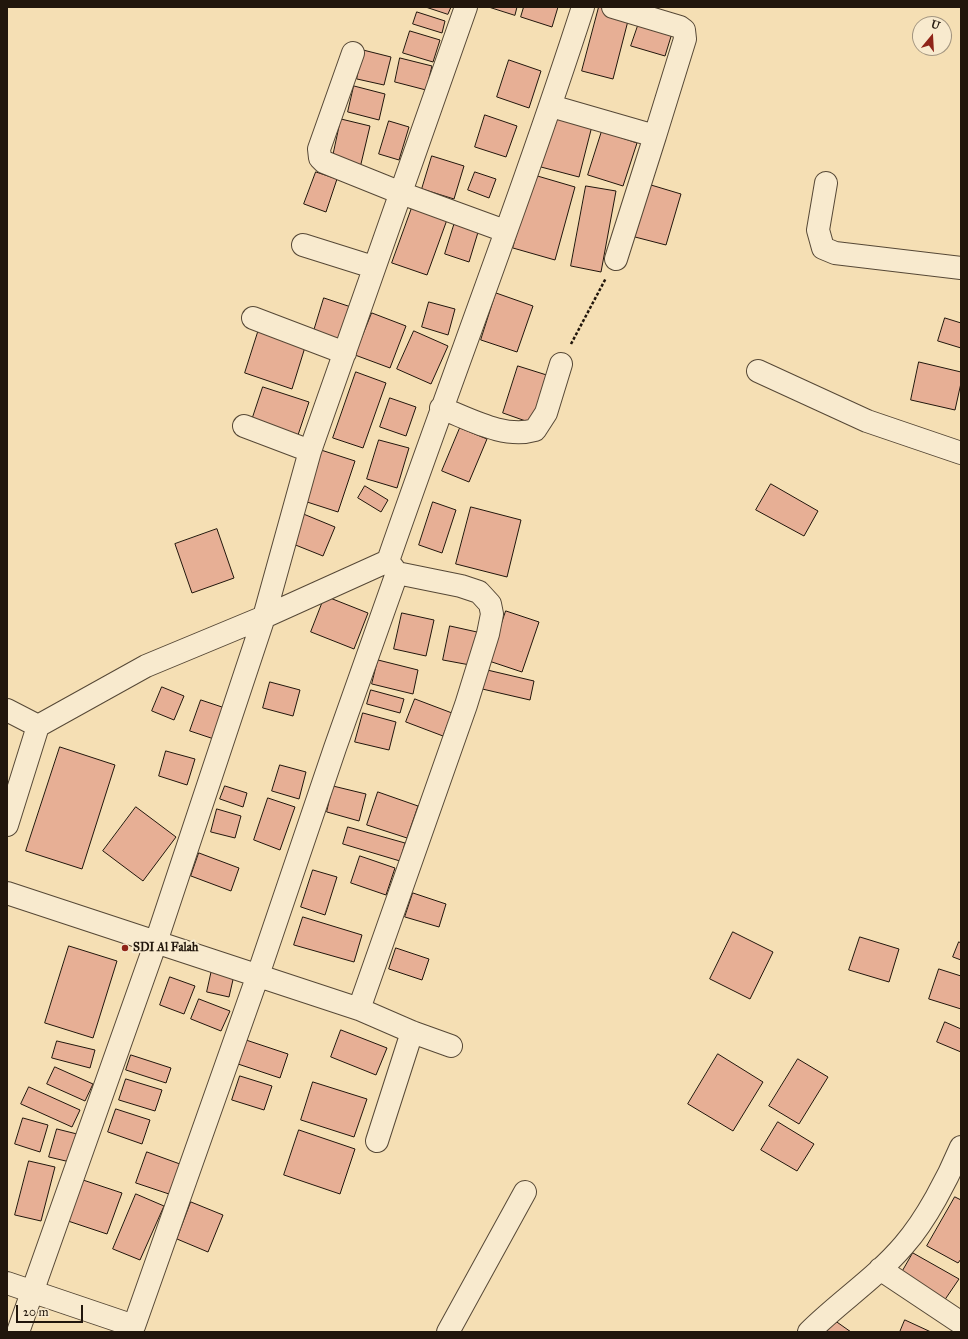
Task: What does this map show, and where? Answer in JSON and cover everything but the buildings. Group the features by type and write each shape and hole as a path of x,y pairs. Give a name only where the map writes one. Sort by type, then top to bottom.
{"street":[{"path":"18,1332 156,942 264,617 310,451 345,353 373,267 401,193 466,7"},
{"path":"7,1283 133,1329 258,974 334,748 393,567 441,408 551,106 583,7"},
{"path":"613,7 680,26 684,30 685,39 616,259"},
{"path":"353,53 319,149 320,158 324,162 401,193 505,230"},
{"path":"551,106 655,136"},
{"path":"826,183 818,230 823,248 835,253 961,268"},
{"path":"303,245 373,267"},
{"path":"253,318 345,353"},
{"path":"441,408 508,433 523,433 535,430 546,414 561,364"},
{"path":"758,371 867,421 961,453"},
{"path":"244,426 310,451"},
{"path":"7,825 38,726 146,666 264,617 393,567 479,592 490,604 492,614 488,634 466,705 359,1009"},
{"path":"7,710 38,726"},
{"path":"7,892 156,942 258,974 359,1009 412,1032 451,1046"},
{"path":"377,1141 412,1032"},
{"path":"809,1332 880,1270 904,1245 920,1222 953,1165 961,1147"},
{"path":"448,1332 525,1192"},
{"path":"880,1270 961,1323"}],"path":[{"path":"561,364 616,259"}],"place":[{"name":"SDI Al Falah","path":"125,948"}]}
